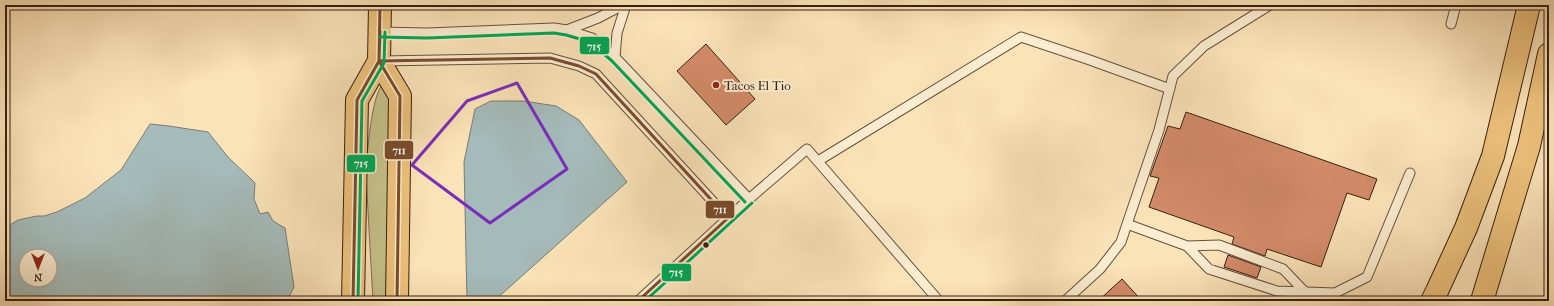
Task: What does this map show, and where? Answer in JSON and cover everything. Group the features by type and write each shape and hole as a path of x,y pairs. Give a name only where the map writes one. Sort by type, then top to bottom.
{"main road":[{"path":"353,301 357,100 379,61 380,5"},
{"path":"1432,301 1466,228 1493,156 1529,5"},
{"path":"1482,301 1529,146 1549,54"},
{"path":"379,61 400,96 397,301"}],"lane":[{"path":"567,30 598,18 625,5"},
{"path":"615,57 617,33 625,5"},
{"path":"1065,301 1100,269 1121,242 1159,130 1173,76 1204,46 1270,5"},
{"path":"1452,24 1456,5"},
{"path":"380,32 426,33 554,28 567,30 592,38 615,57 749,198"},
{"path":"818,161 1021,37 1170,89"},
{"path":"379,61 550,58 579,66 596,74 728,218"},
{"path":"638,301 749,198 807,149 939,301"},
{"path":"1187,246 1209,269 1277,291 1335,293 1368,277 1410,173"},
{"path":"1127,224 1187,246 1219,245 1283,269 1305,292"}],"highlighted area":[{"path":"517,83 567,169 490,223 412,165 467,101"}],"shaded area":[{"path":"383,84 388,90 389,100 388,301 373,301 366,167 373,112 379,90"}],"water":[{"path":"491,101 524,101 556,106 579,120 627,182 494,301 467,301 464,162 475,109"},
{"path":"150,124 208,132 228,157 255,183 254,199 260,214 268,212 273,221 285,228 294,287 287,301 5,301 5,228 18,220 44,216 57,212 85,198 121,170"}],"building":[{"name":"Tacos El Tio","path":"706,44 755,99 726,125 677,71"},
{"path":"1186,112 1377,179 1369,200 1347,193 1321,267 1267,249 1265,256 1232,244 1234,237 1149,207 1159,178 1150,176 1168,126 1180,129"},
{"path":"1228,255 1261,267 1257,278 1224,267"},
{"path":"1122,279 1142,301 1098,301"}],"transit line":[{"name":"711","path":"380,5 379,61 400,96 397,301"},
{"name":"711","path":"353,301 357,100 379,61 380,31"},
{"name":"715","path":"358,301 362,101 384,63 385,32"},
{"name":"715","path":"380,37 427,38 554,33 590,42 612,61 745,202"},
{"name":"711","path":"379,61 550,58 579,66 596,74 728,218 638,301"},
{"name":"715","path":"645,301 752,203"}],"place":[{"name":"Tacos El Tio","path":"716,85"}]}
